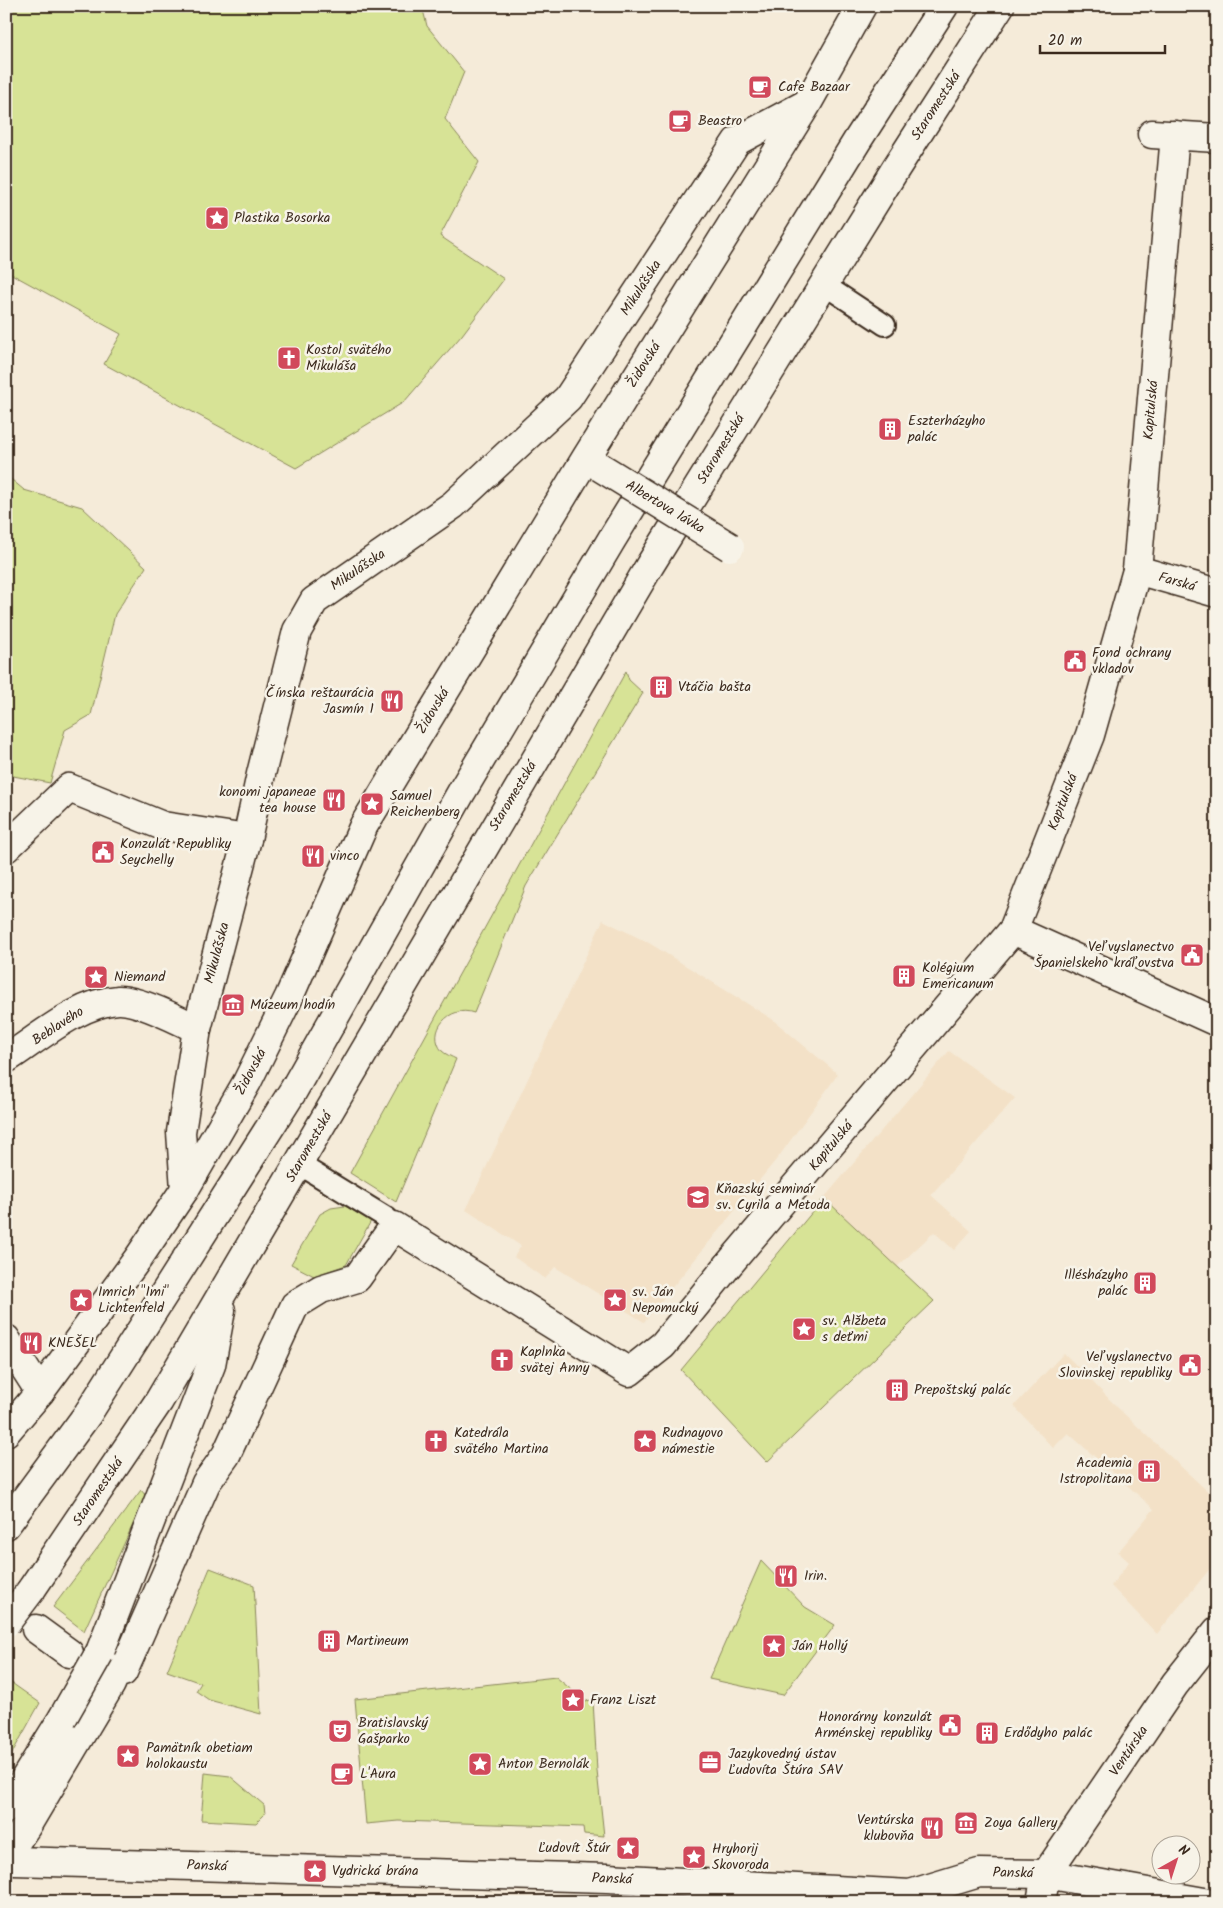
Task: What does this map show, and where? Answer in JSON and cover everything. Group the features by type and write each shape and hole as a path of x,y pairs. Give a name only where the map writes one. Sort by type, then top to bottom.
{"street":[{"name":"Židovská","path":"6,1407 40,1392 139,1257 185,1189 247,1082 290,997 364,826 593,463 807,104 862,6"},
{"path":"6,1525 87,1415 293,1091 462,791 612,539 857,141 944,6"},
{"name":"Staromestská","path":"6,1624 32,1590 159,1401 224,1294 496,825 650,565 824,284 1000,6"},
{"name":"Mikulášska","path":"185,1189 181,1132 197,1029 247,839 297,631 314,600 453,505 568,398 737,141 807,104"},
{"name":"Kapitulská","path":"394,1226 629,1372 663,1345 730,1263 1013,930 1090,735 1137,570 1164,134 1217,138"},
{"name":"Albertova lávka","path":"593,463 730,547"},
{"name":"Farská","path":"1137,570 1217,593"},
{"path":"6,848 68,788 163,826 247,839"},
{"path":"1013,930 1217,1022"},
{"name":"Beblavého","path":"6,1059 89,1005 120,1000 167,1013 197,1029"},
{"path":"8,1862 31,1819 111,1684 118,1668 123,1672 206,1483 226,1455 295,1305 321,1288 357,1278 394,1226"},
{"path":"6,1809 62,1719 100,1652 212,1365 224,1294"},
{"path":"6,1340 40,1392 6,1432"},
{"path":"36,1629 69,1653"},
{"name":"Ventúrska","path":"1046,1874 1175,1684 1217,1631"},
{"name":"Panská","path":"8,1862 607,1878 910,1894 979,1873 1046,1874 1204,1902"},
{"path":"1041,1902 1046,1874"}],"lane":[{"path":"824,284 885,325"},
{"path":"299,1164 387,1218 394,1226"}],"shaded area":[{"path":"603,920 649,943 772,1019 838,1074 780,1155 644,1322 555,1267 545,1279 514,1257 521,1246 466,1210"},
{"path":"949,1051 1015,1098 931,1195 971,1231 954,1250 934,1232 897,1267 824,1198"},
{"name":"Academia Istropolitana","path":"1064,1353 1121,1411 1217,1500 1217,1560 1157,1634 1111,1586 1129,1562 1118,1552 1154,1509 1068,1433 1053,1448 1014,1406"}],"green space":[{"path":"6,6 422,6 427,26 464,72 445,119 479,162 440,236 504,279 462,335 404,402 296,468 104,364 121,334 6,271"},
{"path":"6,475 24,490 82,507 146,567 115,614 91,715 65,730 50,783 8,775 6,777"},
{"path":"626,671 629,680 643,693 526,886 474,1013 456,1012 449,1016 439,1028 438,1044 443,1052 456,1059 396,1202 350,1173"},
{"path":"824,1198 934,1301 767,1462 681,1370"},
{"path":"345,1206 371,1221 346,1265 314,1276 291,1264 320,1214 331,1208"},
{"path":"141,1490 146,1496 84,1631 53,1607"},
{"path":"761,1561 805,1607 835,1625 783,1695 709,1679"},
{"path":"210,1568 254,1585 261,1714 209,1700 196,1691 201,1683 167,1671"},
{"path":"556,1677 585,1701 593,1700 597,1771 604,1836 584,1834 583,1827 398,1821 366,1824 355,1699"},
{"path":"6,1679 40,1703 6,1764"},
{"path":"205,1773 230,1776 264,1805 265,1814 256,1823 201,1820"}],"place":[{"name":"Cafe Bazaar","path":"760,87"},
{"name":"Beastro","path":"680,121"},
{"name":"Plastika Bosorka","path":"217,218"},
{"name":"Kostol svätého Mikuláša","path":"289,358"},
{"name":"Eszterházyho palác","path":"890,429"},
{"name":"Fond ochrany vkladov","path":"1075,661"},
{"name":"Vtáčia bašta","path":"661,687"},
{"name":"Čínska reštaurácia Jasmín 1","path":"392,701"},
{"name":"konomi japaneae tea house","path":"334,800"},
{"name":"Samuel Reichenberg","path":"372,804"},
{"name":"Konzulát Republiky Seychelly","path":"103,852"},
{"name":"vinco","path":"313,856"},
{"name":"Veľvyslanectvo Španielskeho kráľovstva","path":"1192,955"},
{"name":"Kolégium Emericanum","path":"904,976"},
{"name":"Niemand","path":"96,977"},
{"name":"Múzeum hodín","path":"233,1005"},
{"name":"Kňazský seminár sv. Cyrila a Metoda","path":"698,1197"},
{"name":"Illésházyho palác","path":"1145,1283"},
{"name":"Imrich \"Imi\" Lichtenfeld","path":"81,1300"},
{"name":"sv. Ján Nepomucký","path":"615,1300"},
{"name":"sv. Alžbeta s deťmi","path":"804,1329"},
{"name":"KNEŠEL","path":"31,1343"},
{"name":"Kaplnka svätej Anny","path":"502,1360"},
{"name":"Veľvyslanectvo Slovinskej republiky","path":"1190,1365"},
{"name":"Prepoštský palác","path":"897,1390"},
{"name":"Katedrála svätého Martina","path":"436,1441"},
{"name":"Rudnayovo námestie","path":"645,1441"},
{"name":"Academia Istropolitana","path":"1149,1471"},
{"name":"Irin.","path":"786,1576"},
{"name":"Martineum","path":"329,1641"},
{"name":"Ján Hollý","path":"774,1646"},
{"name":"Franz Liszt","path":"573,1700"},
{"name":"Honorárny konzulát Arménskej republiky","path":"950,1725"},
{"name":"Bratislavský Gašparko","path":"340,1731"},
{"name":"Erdődyho palác","path":"987,1733"},
{"name":"Pamätník obetiam holokaustu","path":"128,1756"},
{"name":"Jazykovedný ústav Ľudovíta Štúra SAV","path":"710,1762"},
{"name":"Anton Bernolák","path":"480,1764"},
{"name":"L'Aura","path":"342,1774"},
{"name":"Zoya Gallery","path":"966,1823"},
{"name":"Ventúrska klubovňa","path":"932,1828"},
{"name":"Ľudovít Štúr","path":"628,1848"},
{"name":"Hryhorij Skovoroda","path":"694,1857"},
{"name":"Vydrická brána","path":"315,1871"}]}
